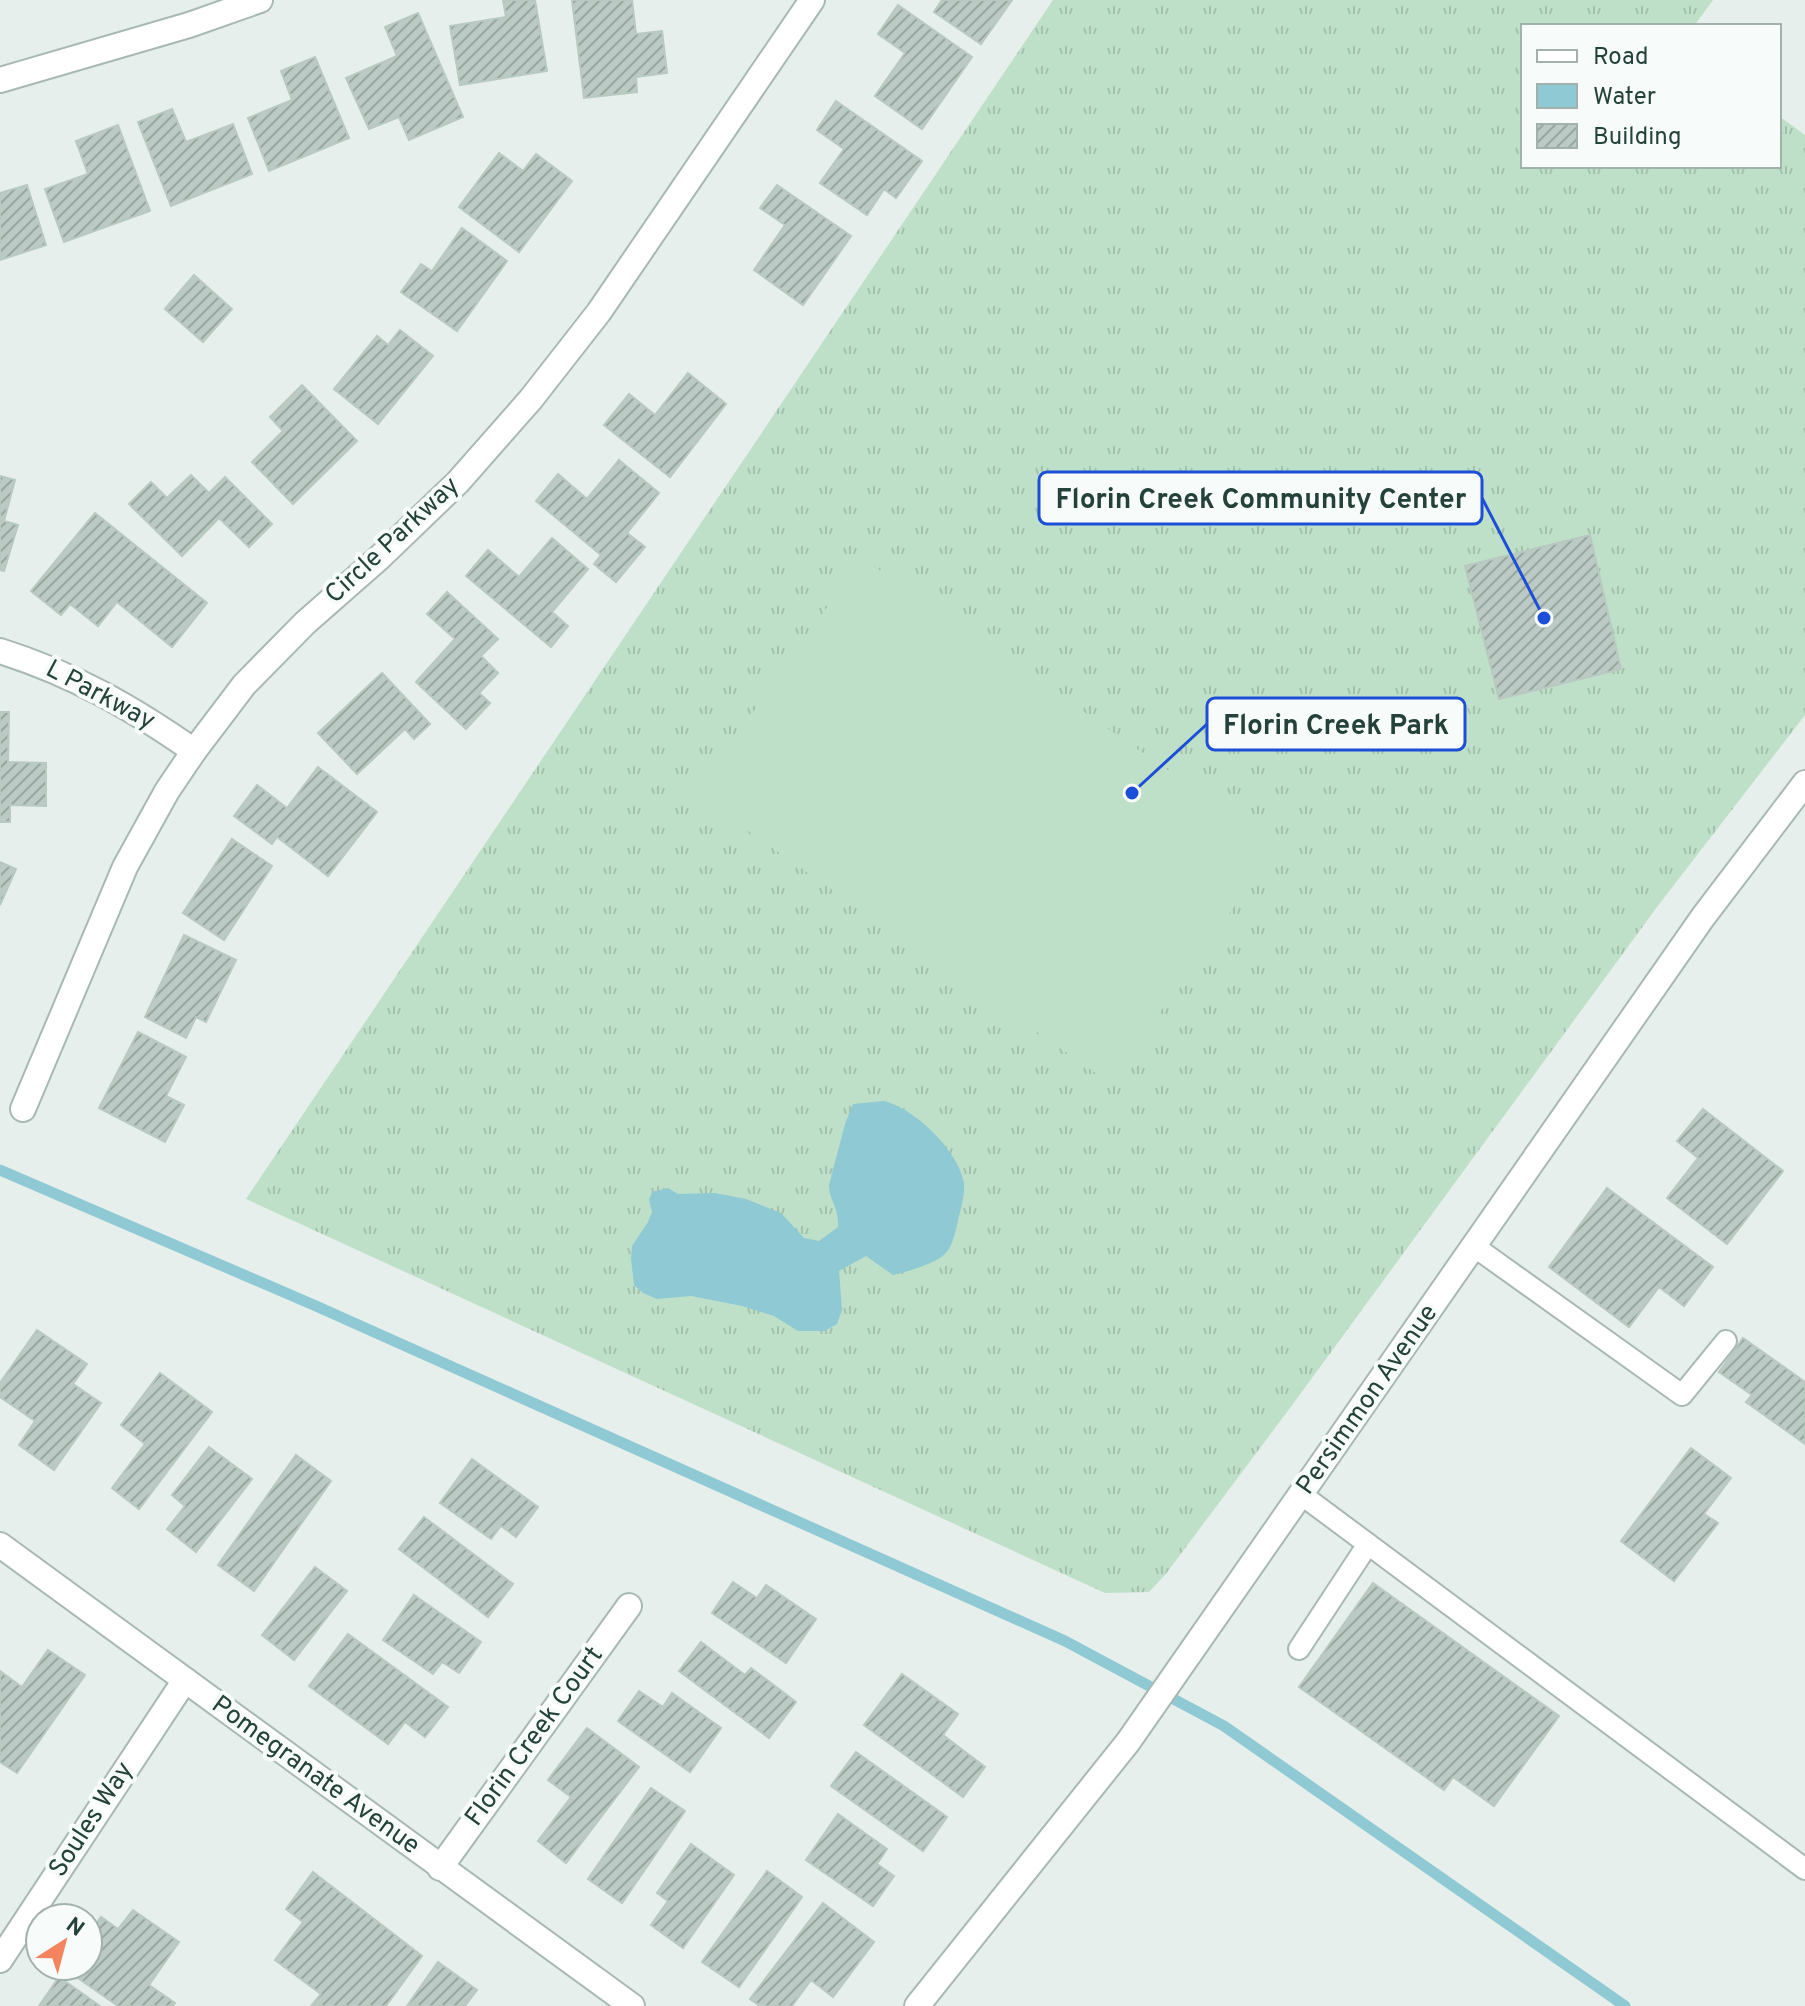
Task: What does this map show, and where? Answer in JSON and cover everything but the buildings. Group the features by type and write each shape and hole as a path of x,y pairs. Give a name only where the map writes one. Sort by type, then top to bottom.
{"street":[{"path":"0,80 189,25 260,0"},
{"name":"Circle Parkway","path":"23,1109 125,867 167,791 194,751 244,685 305,623 458,482 531,399 599,312 812,0"},
{"name":"L Parkway","path":"0,651 79,680 147,718 194,751"},
{"name":"Persimmon Avenue","path":"917,2006 1128,1742 1703,917 1802,794"},
{"name":"Pomegranate Avenue","path":"0,1545 632,2006"},
{"name":"Florin Creek Court","path":"440,1868 629,1606"},
{"name":"Soules Way","path":"0,1960 185,1680"}],"lane":[{"path":"1475,1247 1682,1395 1726,1341"},
{"path":"1302,1495 1805,1869"},
{"path":"1299,1649 1368,1544"}],"green space":[{"path":"1053,0 1713,0 1695,24 1521,24 1521,168 1781,168 1781,117 1805,135 1805,715 1657,907 1290,1408 1149,1592 1105,1593 246,1199"},
{"path":"862,558 1277,846 1110,1083 695,794"}],"water":[{"path":"884,1101 908,1112 933,1133 954,1158 960,1171 964,1183 961,1206 952,1242 940,1258 893,1275 866,1256 839,1271 842,1310 837,1324 825,1331 798,1331 774,1316 691,1296 657,1299 634,1285 632,1246 652,1212 649,1200 652,1192 668,1188 678,1194 715,1193 746,1199 781,1213 804,1238 819,1241 838,1227 829,1185 853,1104"}],"waterway":[{"path":"0,1170 316,1306 1065,1641 1224,1726 1625,2006"}],"place":[{"name":"Florin Creek Community Center","path":"1544,618"},
{"name":"Florin Creek Park","path":"1132,793"}]}
